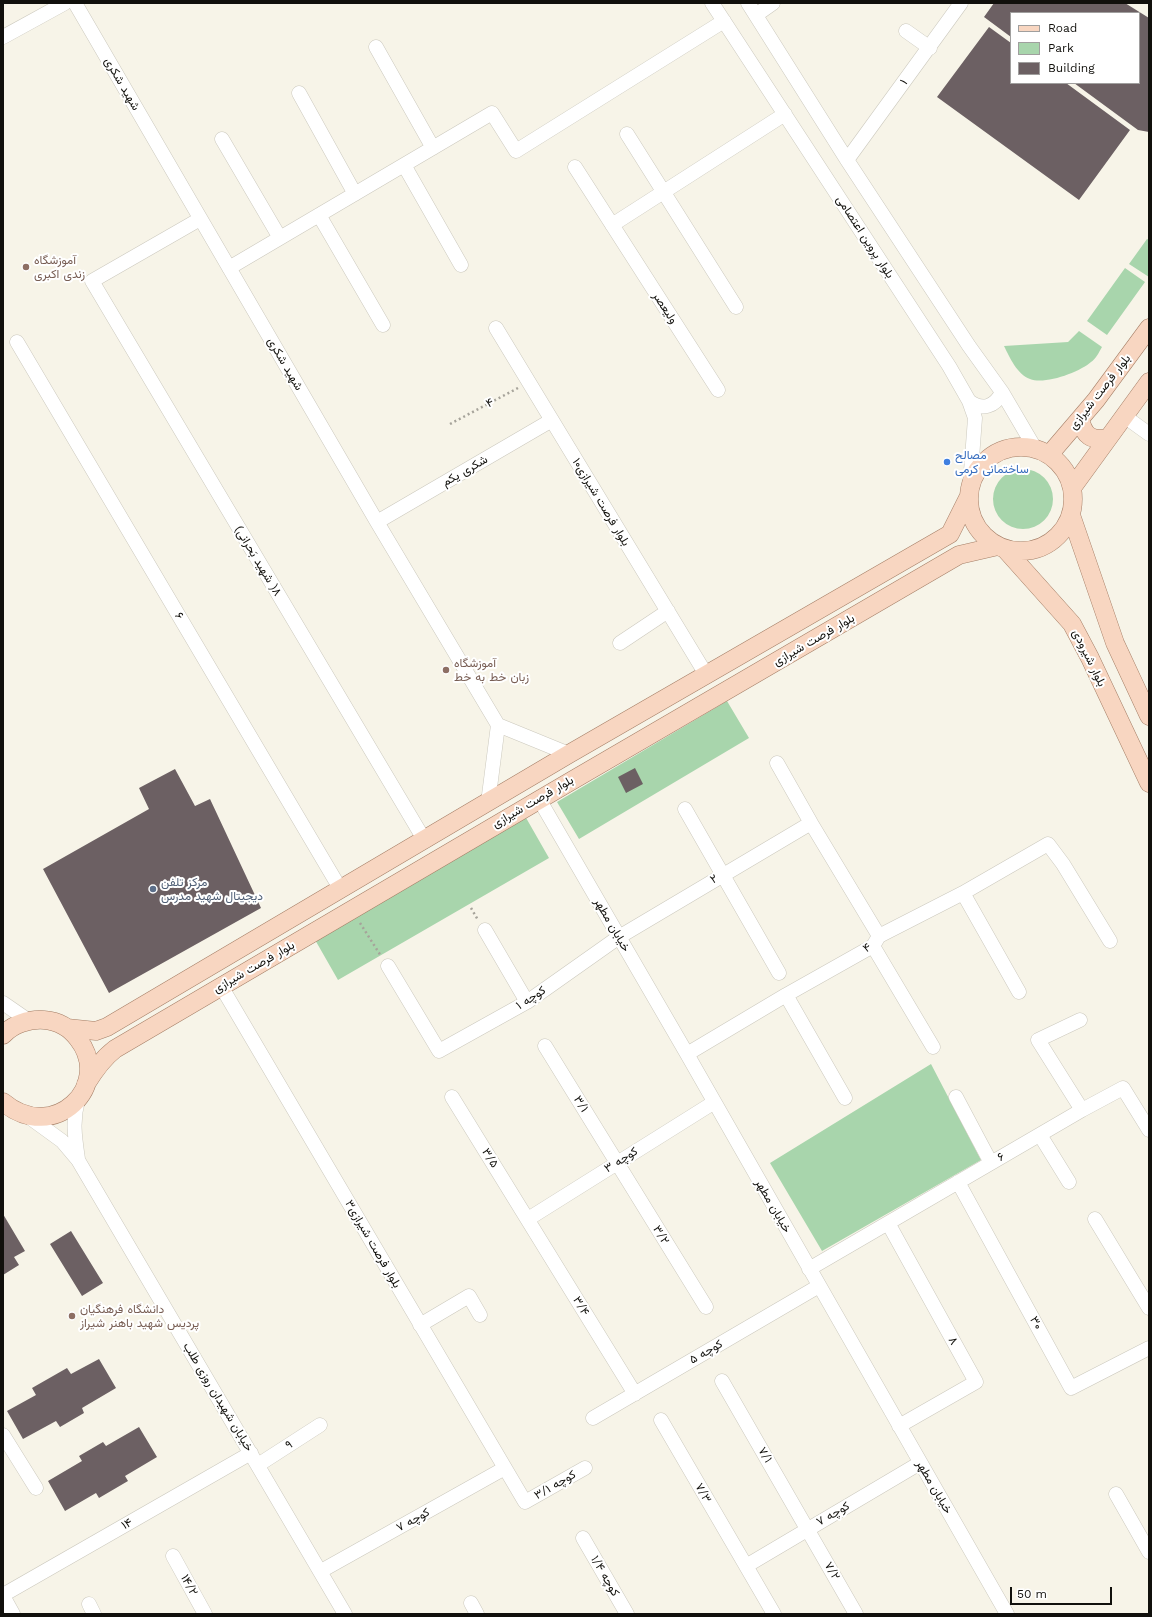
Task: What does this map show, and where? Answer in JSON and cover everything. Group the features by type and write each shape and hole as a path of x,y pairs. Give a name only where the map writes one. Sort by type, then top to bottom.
{"main road":[{"name":"بلوار فرصت شیرازی","path":"1043,452 1080,419 1096,400 1149,328"},
{"path":"1072,488 1149,382"},
{"path":"1080,419 1082,429 1089,436 1098,440 1108,438"},
{"path":"1018,447 1043,452 1064,470 1072,488 1073,502 1071,515 1065,528 1056,538 1045,546 1032,550 1018,552 1001,548 982,535 974,524 969,512 969,492 977,470 988,458 1002,450 1018,447"},
{"name":"بلوار فرصت شیرازی","path":"67,1028 96,1031 107,1027 425,841 569,754 707,676 950,534 969,492"},
{"path":"1071,515 1115,643 1142,690 1149,716"},
{"name":"بلوار فرصت شیرازی","path":"82,1092 96,1067 115,1049 221,986 959,555 1001,548"},
{"name":"بلوار شیرودی","path":"1001,548 1072,624 1094,665 1149,783"},
{"path":"3,1035 12,1027 29,1021 49,1020 67,1028 75,1035 85,1050 88,1064 88,1074 82,1092 64,1111 56,1115 42,1118 26,1116 12,1110 3,1102"},
{"path":"3,1120 26,1116"}],"street":[{"path":"3,37 65,3"},
{"name":"شهید شکری","path":"75,3 377,522 498,724"},
{"name":"بلوار پروین اعتصامی","path":"712,3 949,366 969,401 975,418 969,492"},
{"path":"774,3 752,9 847,160 969,346 1043,452"},
{"name":"۱","path":"847,160 930,48 961,3"},
{"path":"229,268 492,113 516,151 724,21"},
{"path":"906,31 930,48"},
{"path":"376,47 433,148"},
{"path":"299,93 355,194"},
{"path":"612,225 785,114"},
{"path":"627,134 736,306"},
{"path":"222,139 280,238"},
{"path":"404,165 461,265"},
{"name":"ولیعصر","path":"575,167 718,390"},
{"path":"319,215 383,325"},
{"name":"(شهید بَحرانی )۸","path":"200,219 92,281 425,841"},
{"name":"بلوار فرصت شیرازی۱۰","path":"496,328 707,676"},
{"name":"۶","path":"17,342 342,890"},
{"path":"969,401 981,407 988,406 999,398 1002,392"},
{"path":"1124,416 1149,434"},
{"name":"شکری یکم","path":"377,522 552,420"},
{"path":"620,643 668,611"},
{"path":"488,803 498,724 569,754"},
{"path":"777,763 933,1047"},
{"name":"خیابان مطهر","path":"539,799 687,1054 1007,1614"},
{"path":"685,809 779,973"},
{"name":"۲","path":"619,937 811,823"},
{"name":"۴","path":"687,1054 876,941 1048,844 1063,864 1110,941"},
{"path":"963,893 1019,992"},
{"path":"485,930 527,1002"},
{"name":"کوچه ۱","path":"388,966 439,1051 527,1002 619,937"},
{"name":"۳بلوار فرصت شیرازی","path":"221,986 525,1502"},
{"path":"786,995 845,1098"},
{"path":"3,1003 29,1021"},
{"path":"1080,1020 1038,1040 1082,1110"},
{"name":"۳/۱","path":"545,1046 617,1163"},
{"name":"۶","path":"809,1269 1082,1110 1123,1088 1149,1130"},
{"name":"خیابان شهیدان روزی طلب","path":"78,1160 74,1128 74,1114 82,1092"},
{"name":"۳/۵","path":"452,1097 528,1219"},
{"path":"956,1097 991,1163"},
{"name":"کوچه ۳","path":"528,1219 714,1102"},
{"name":"خیابان شهیدان روزی طلب","path":"26,1116 62,1140 78,1160 345,1614"},
{"path":"1040,1135 1069,1182"},
{"name":"۳/۲","path":"617,1163 706,1307"},
{"name":"۳۰","path":"958,1182 1071,1388 1149,1348"},
{"name":"۳/۴","path":"528,1219 634,1394"},
{"path":"1095,1219 1149,1308"},
{"name":"۸","path":"888,1223 976,1382 899,1426"},
{"name":"کوچه ۵","path":"593,1418 819,1286"},
{"path":"420,1325 469,1296 480,1315"},
{"name":"۷/۱","path":"722,1381 807,1529"},
{"name":"۷/۳","path":"661,1420 774,1614"},
{"name":"۹","path":"258,1465 320,1425"},
{"path":"3,1435 36,1488"},
{"name":"۱۴","path":"3,1596 251,1453"},
{"name":"کوچه ۷","path":"746,1566 920,1463"},
{"name":"کوچه ۷","path":"320,1572 504,1468"},
{"name":"کوچه ۳/۱","path":"525,1502 585,1468"},
{"path":"1116,1494 1149,1552"},
{"name":"۷/۲","path":"807,1529 856,1614"},
{"name":"کوچه ۱/۴","path":"583,1538 627,1614"},
{"name":"۱۴/۲","path":"172,1556 205,1614"},
{"path":"3,1596 14,1614"}],"path":[{"name":"۴","path":"450,424 529,382"},
{"path":"352,909 388,966"}],"green space":[{"path":"1147,239 1149,240 1149,277 1129,264"},
{"path":"1125,268 1145,282 1107,335 1087,321"},
{"path":"1079,331 1102,347 1094,359 1086,366 1053,379 1036,380 1025,377 1014,365 1004,346 1068,342"},
{"path":"1023,469 1040,474 1048,482 1053,499 1048,516 1040,524 1023,529 1006,524 998,516 993,499 998,482 1006,474"},
{"path":"727,701 749,738 579,839 557,802"},
{"path":"525,816 549,858 338,980 314,938"},
{"path":"931,1064 981,1160 822,1251 770,1163"}],"building":[{"path":"994,3 1125,3 1139,12 1010,12 1010,36 984,17"},
{"path":"1140,12 1149,18 1149,132 1138,130 1075,84 1140,84"},
{"path":"989,27 1010,42 1010,84 1067,84 1130,130 1079,200 937,97"},
{"path":"635,768 643,784 626,793 618,777"},
{"name":"مرکز تلفن دیجیتال شهید مدرس","path":"175,769 195,806 210,799 261,908 109,993 43,869 149,809 139,788"},
{"path":"3,1214 25,1251 14,1257 19,1265 3,1275"},
{"path":"71,1231 103,1283 82,1296 50,1244"},
{"path":"99,1359 116,1388 82,1408 84,1413 60,1427 56,1421 23,1439 7,1411 36,1395 32,1388 67,1368 71,1374"},
{"path":"139,1427 157,1457 125,1476 128,1481 99,1498 96,1493 65,1511 48,1481 82,1461 79,1456 103,1442 106,1446"}],"place":[{"name":"آموزشگاه زندی اکبری","path":"26,267"},
{"name":"مصالح ساختمانی کرمی","path":"947,462"},
{"name":"آموزشگاه زبان خط به خط","path":"446,670"},
{"name":"مرکز تلفن دیجیتال شهید مدرس","path":"153,889"},
{"name":"دانشگاه فرهنگیان پردیس شهید باهنر شیراز","path":"72,1316"}]}
